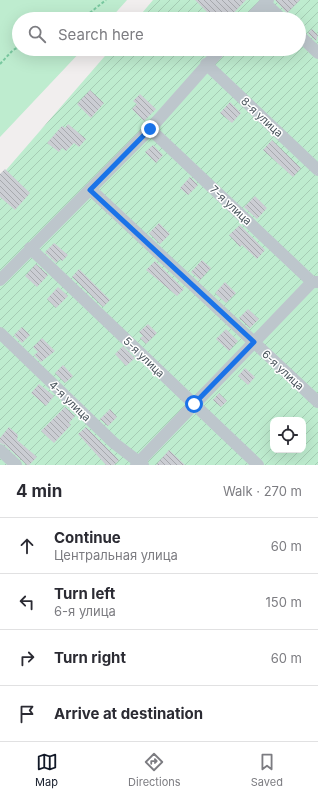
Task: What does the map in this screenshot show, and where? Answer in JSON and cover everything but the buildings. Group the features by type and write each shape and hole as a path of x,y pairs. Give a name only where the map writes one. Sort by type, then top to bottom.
{"street":[{"path":"257,12 267,1 276,12"},
{"path":"306,42 318,53"},
{"path":"0,280 30,248 150,129 214,56"},
{"name":"8-я улица","path":"206,64 318,170"},
{"name":"7-я улица","path":"150,129 315,282"},
{"name":"6-я улица","path":"90,190 318,402"},
{"name":"5-я улица","path":"30,248 258,465"},
{"path":"139,464 194,404 315,282"},
{"name":"4-я улица","path":"0,333 114,443 139,464"},
{"path":"0,450 16,465"}],"path":[{"path":"91,12 106,0"},
{"path":"0,64 12,51"}],"green space":[{"path":"0,0 127,0 116,12 12,12 12,56 76,56 0,137"},
{"path":"153,0 318,0 318,465 0,465 0,177 105,56 306,56 306,12 143,12"}],"route":[{"path":"150,129 90,190 254,342 194,404"}]}
